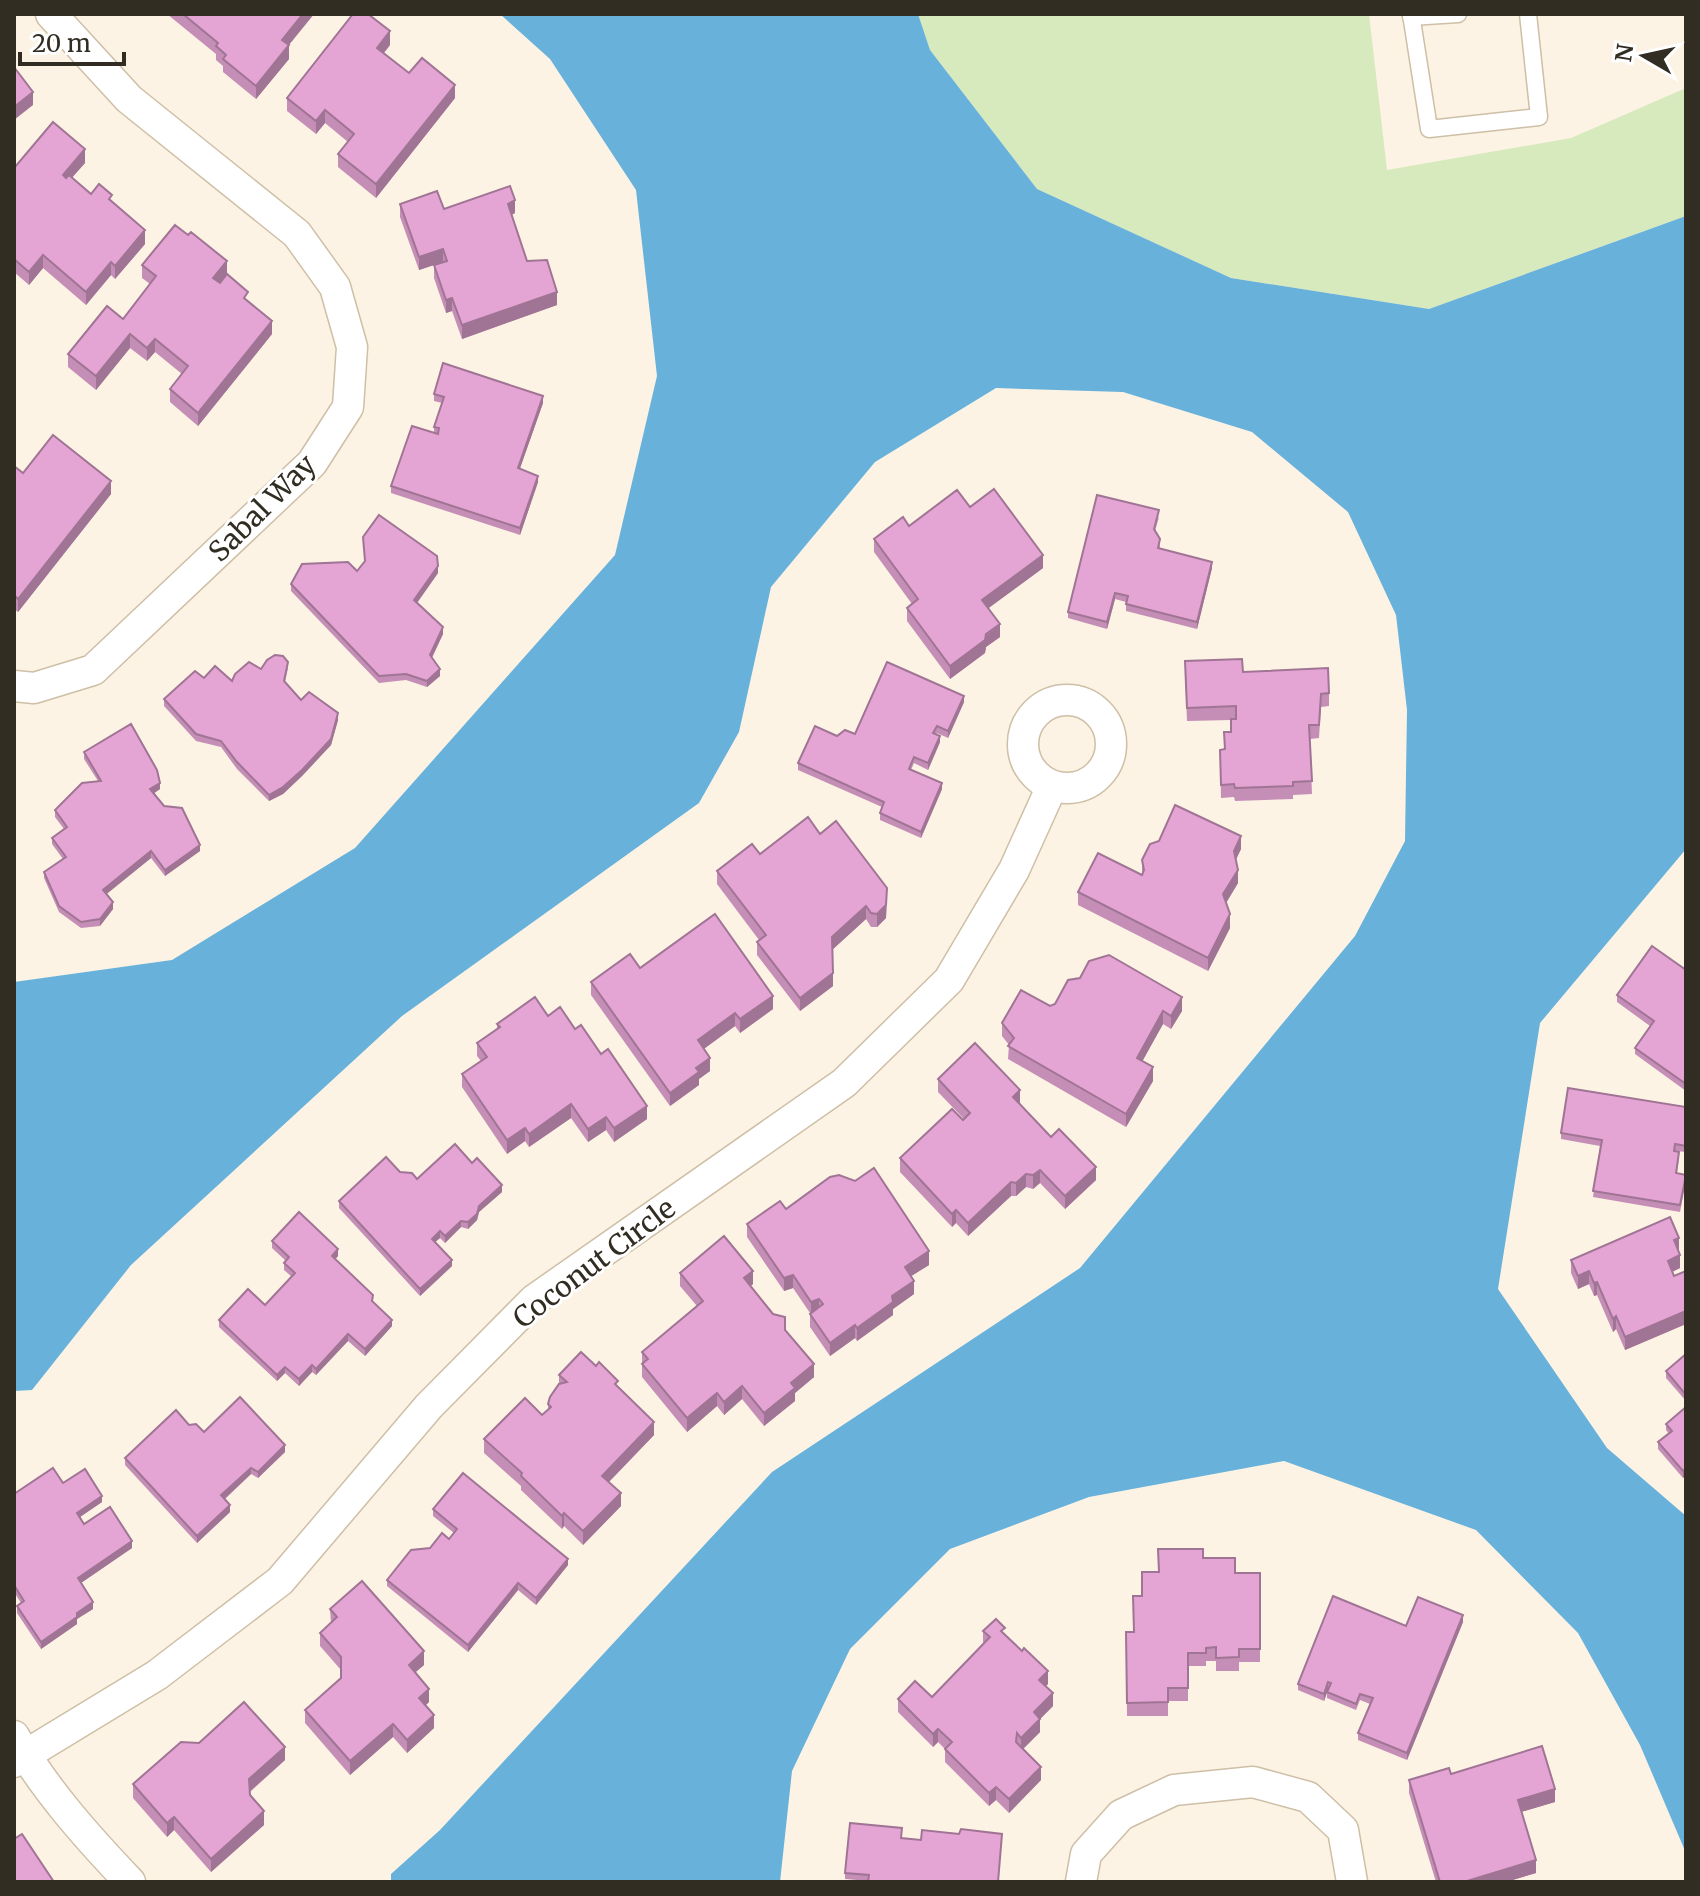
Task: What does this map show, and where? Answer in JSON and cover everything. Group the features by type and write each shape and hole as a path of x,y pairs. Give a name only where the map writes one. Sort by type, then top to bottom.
{"street":[{"name":"Sabal Way","path":"14,686 34,688 93,670 312,463 348,407 352,347 335,287 297,234 129,99 51,14"},
{"name":"Coconut Circle","path":"18,1751 157,1675 280,1581 429,1406 534,1300 844,1083 949,980 1014,870 1052,786"},
{"path":"18,1751 85,1834 130,1882"},
{"path":"1081,1882 1086,1854 1121,1815 1174,1790 1253,1782 1308,1797 1343,1830 1352,1882"}],"lane":[{"path":"1458,14 1411,16 1429,129 1539,117 1528,14"}],"green space":[{"path":"918,14 1369,14 1387,170 1571,138 1686,88 1686,216 1429,309 1231,278 1037,189 930,50"}],"water":[{"path":"500,14 918,14 930,50 1037,189 1231,278 1429,309 1686,216 1686,849 1540,1023 1498,1289 1607,1448 1686,1516 1686,1853 1640,1745 1578,1633 1476,1530 1284,1461 1089,1497 950,1549 850,1649 792,1771 780,1882 391,1882 391,1874 440,1830 772,1472 1080,1268 1355,936 1405,841 1407,710 1396,615 1348,512 1252,432 1123,392 996,388 875,462 771,587 739,732 699,803 402,1016 131,1265 32,1390 14,1391 14,982 172,960 355,848 615,555 657,376 636,190 550,59"}],"building":[{"path":"183,14 303,14 282,40 289,45 256,86 223,59 226,55 216,46 218,43"},
{"path":"353,14 368,14 390,31 377,48 409,73 422,58 455,85 376,184 338,154 354,134 325,110 316,121 287,98"},
{"path":"14,67 33,92 14,107"},
{"path":"53,122 85,149 63,175 66,178 69,175 91,194 99,184 112,195 109,199 145,230 115,266 111,262 86,292 43,255 29,272 14,259 14,168"},
{"path":"510,186 515,200 508,204 527,261 547,260 557,292 462,325 452,298 446,300 434,265 447,261 443,249 419,257 400,204 437,191 444,209"},
{"path":"175,225 188,235 191,232 227,261 213,278 220,283 227,274 248,292 244,298 272,321 198,413 170,389 188,366 155,339 147,348 130,334 96,376 68,354 107,306 123,319 156,276 142,265"},
{"path":"443,363 543,396 518,468 538,476 520,528 391,486 412,426 438,434 439,428 434,427 444,397 434,394"},
{"path":"53,435 111,481 18,599 14,595 14,466 23,473"},
{"path":"994,489 1043,555 982,600 1000,624 986,634 985,640 950,666 907,608 918,599 874,539 903,517 909,526 957,490 970,507"},
{"path":"1097,495 1159,510 1154,529 1160,539 1158,548 1212,562 1197,622 1126,604 1128,596 1115,593 1107,622 1068,612"},
{"path":"379,515 437,556 438,566 414,600 443,627 430,655 440,669 427,681 406,674 379,676 291,584 302,564 348,562 357,571 365,561 363,537"},
{"path":"275,655 283,656 288,662 284,681 301,700 309,692 338,713 331,739 302,770 269,795 221,741 196,734 164,699 195,671 204,678 215,666 232,681 235,674 249,662 261,669"},
{"path":"1242,659 1243,672 1328,668 1329,693 1321,694 1319,725 1309,725 1312,781 1293,782 1293,786 1235,788 1234,784 1221,785 1220,750 1225,749 1224,732 1231,732 1231,719 1236,719 1236,706 1187,708 1185,661"},
{"path":"887,662 964,696 948,731 937,726 933,733 940,736 928,763 914,757 909,769 942,783 921,832 880,813 884,802 798,763 815,726 837,736 845,730 855,734"},
{"path":"131,724 157,770 160,783 150,789 164,806 182,808 200,845 165,870 151,851 103,890 113,902 100,919 81,922 59,906 44,872 66,857 52,838 67,827 55,810 82,783 101,781 84,752"},
{"path":"1175,805 1241,836 1234,851 1238,870 1223,894 1230,914 1208,958 1078,892 1098,853 1142,875 1142,860 1150,844 1159,841"},
{"path":"808,817 820,834 836,821 887,888 886,905 877,914 871,913 866,906 832,937 833,973 800,998 757,942 766,935 717,871 752,844 760,854"},
{"path":"715,914 773,996 740,1019 735,1013 698,1040 710,1058 696,1068 699,1072 670,1093 591,982 630,954 640,968"},
{"path":"1652,946 1686,970 1686,1084 1635,1048 1654,1021 1617,995"},
{"path":"1109,955 1182,997 1171,1016 1163,1011 1137,1058 1153,1067 1126,1114 1008,1046 1014,1038 1002,1023 1021,990 1050,1006 1055,1004 1068,980 1080,978 1089,961"},
{"path":"535,997 548,1016 560,1007 575,1029 581,1025 601,1054 608,1049 647,1106 614,1128 606,1117 588,1129 571,1104 529,1134 525,1128 507,1140 462,1074 487,1057 477,1043 500,1027 497,1024"},
{"path":"975,1043 1020,1090 1013,1097 1051,1137 1059,1129 1096,1167 1065,1196 1040,1170 1033,1175 1026,1174 1016,1183 1011,1182 968,1223 956,1210 952,1214 900,1158 952,1109 963,1120 970,1113 938,1079"},
{"path":"1568,1088 1686,1107 1686,1146 1675,1144 1674,1151 1679,1152 1676,1173 1686,1175 1680,1205 1593,1191 1602,1140 1561,1133"},
{"path":"455,1144 472,1163 477,1158 502,1185 479,1206 477,1214 468,1222 461,1221 445,1236 440,1231 432,1239 452,1260 420,1289 339,1201 386,1157 400,1172 412,1173 417,1179"},
{"path":"874,1168 929,1251 905,1267 914,1281 892,1296 893,1302 830,1343 810,1314 823,1304 819,1299 811,1302 793,1275 784,1278 747,1224 780,1201 786,1209 830,1177 839,1175 855,1181"},
{"path":"299,1212 338,1249 332,1256 373,1295 372,1301 392,1320 365,1349 348,1334 316,1369 312,1365 299,1379 285,1367 277,1375 219,1320 248,1289 265,1305 295,1273 284,1263 289,1257 272,1241"},
{"path":"1670,1217 1679,1238 1674,1240 1680,1255 1668,1261 1674,1276 1686,1271 1686,1311 1625,1337 1616,1316 1613,1319 1597,1282 1594,1283 1589,1271 1578,1276 1571,1260"},
{"path":"724,1236 753,1271 744,1278 773,1314 785,1317 785,1330 814,1364 791,1383 795,1388 764,1413 742,1386 724,1402 717,1393 687,1418 642,1364 648,1359 642,1352 703,1301 680,1273"},
{"path":"581,1352 596,1366 599,1362 618,1381 615,1384 654,1422 602,1476 621,1493 583,1531 564,1513 562,1516 521,1476 522,1473 484,1439 525,1398 542,1415 551,1407 548,1404 550,1397 559,1384 567,1382 559,1375"},
{"path":"1686,1354 1686,1395 1666,1371"},
{"path":"240,1397 285,1445 258,1472 251,1468 221,1495 230,1505 197,1536 125,1458 176,1410 189,1425 196,1424 204,1432"},
{"path":"1686,1407 1686,1468 1683,1471 1658,1442 1672,1431 1666,1424"},
{"path":"53,1468 63,1483 85,1469 102,1496 77,1513 84,1524 110,1507 132,1541 78,1578 93,1602 41,1642 17,1606 24,1601 14,1585 14,1494"},
{"path":"463,1473 568,1559 536,1598 518,1583 468,1645 387,1580 411,1550 430,1548 442,1533 449,1539 457,1529 433,1509"},
{"path":"1158,1549 1203,1549 1203,1558 1235,1558 1235,1573 1260,1573 1260,1649 1239,1649 1239,1657 1216,1658 1216,1647 1206,1648 1206,1653 1188,1653 1188,1688 1168,1688 1168,1702 1127,1703 1126,1632 1134,1632 1133,1596 1142,1596 1142,1572 1159,1572"},
{"path":"362,1581 424,1651 409,1665 429,1689 419,1698 434,1715 407,1740 393,1724 350,1761 305,1710 341,1678 341,1657 320,1633 337,1617 330,1609"},
{"path":"1333,1596 1406,1626 1418,1597 1463,1615 1407,1753 1358,1733 1373,1698 1360,1694 1356,1704 1327,1692 1331,1683 1328,1682 1324,1694 1298,1684"},
{"path":"996,1619 1005,1628 1001,1631 1048,1671 1039,1680 1053,1693 1034,1712 1040,1719 1021,1738 1017,1733 1016,1742 1041,1767 1009,1799 996,1787 989,1793 945,1749 952,1742 938,1729 933,1734 898,1699 915,1681 932,1697 990,1637 983,1631"},
{"path":"244,1702 285,1747 249,1779 250,1795 264,1811 211,1859 174,1817 167,1823 133,1784 181,1742 199,1743"},
{"path":"1542,1746 1555,1789 1518,1800 1536,1860 1467,1882 1440,1882 1409,1780 1449,1768 1451,1774"},
{"path":"850,1823 902,1828 901,1838 921,1840 922,1830 959,1834 961,1829 1002,1834 998,1882 868,1882 869,1875 845,1873"},
{"path":"22,1834 54,1882 14,1882 14,1839"}]}
